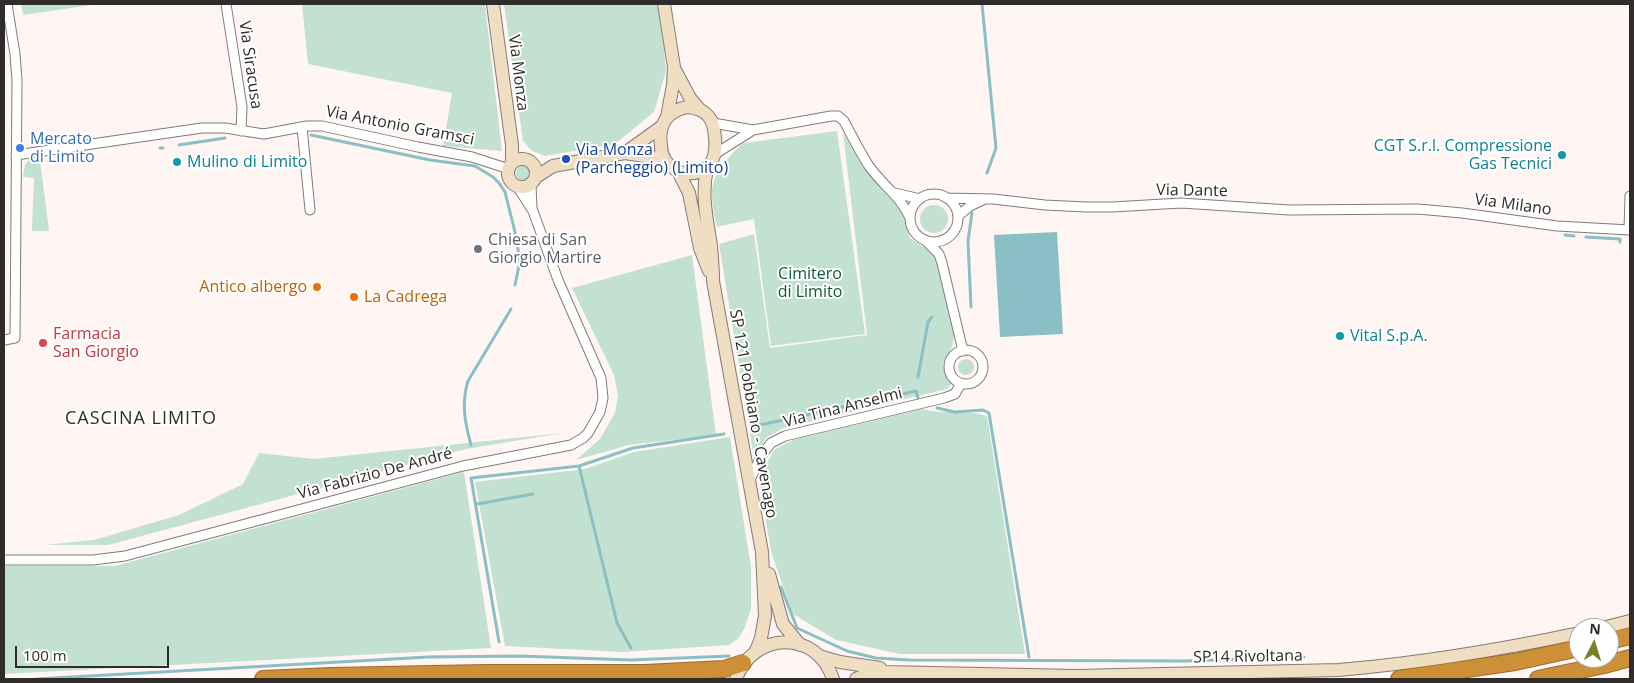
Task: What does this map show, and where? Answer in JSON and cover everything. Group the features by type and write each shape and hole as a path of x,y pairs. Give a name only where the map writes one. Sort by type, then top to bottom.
{"highway":[{"path":"1398,679 1515,662 1569,650"},
{"path":"1538,679 1630,658"},
{"path":"263,679 466,673 645,673 724,669 743,664"}],"street":[{"path":"4,340 15,338 17,73 7,4"},
{"name":"Via Siracusa","path":"226,4 242,103 243,118 241,131"},
{"name":"Via Monza","path":"493,4 512,145 519,163 537,171 534,181"},
{"path":"664,4 674,67 673,85 660,142 664,158 678,172 689,193 700,248 713,281"},
{"path":"674,67 690,98 713,123 715,154"},
{"path":"664,122 674,111 682,108 700,110"},
{"path":"713,123 753,130 838,116 844,121 869,166 886,186 895,192 920,199 934,195 946,198 954,206 958,216 956,228 948,238 942,263"},
{"name":"Via Antonio Gramsci","path":"625,153 664,122"},
{"name":"Via Antonio Gramsci","path":"16,155 202,128 264,134 302,127 322,126 418,147 519,163 553,166 625,153 664,158"},
{"path":"302,127 310,210"},
{"path":"713,281 712,255 703,191 707,169 715,154 753,130"},
{"path":"519,163 509,178 517,186 533,211"},
{"name":"Via Antonio Gramsci","path":"534,181 553,166"},
{"path":"678,172 694,173 707,169"},
{"path":"517,186 523,187 534,181"},
{"path":"533,211 534,181"},
{"path":"895,192 904,205 915,232 939,254 963,351 955,355 949,366 953,377 961,383"},
{"path":"1630,196 1630,230"},
{"name":"Via Dante","path":"946,198 993,199 1051,205 1112,207 1181,203 1289,210 1391,208"},
{"path":"910,218 914,206 920,199"},
{"path":"958,216 970,206 993,199"},
{"name":"Via Milano","path":"1391,208 1462,213 1558,226 1630,230"},
{"name":"Via Fabrizio De André","path":"4,560 92,560 125,556 451,469 484,461 560,449 577,443 588,433 598,417 603,403 603,388 599,371 558,280 533,211"},
{"path":"925,240 937,242 948,238"},
{"name":"SP 121 Pobbiano - Cavenago","path":"713,281 762,552 781,619 800,645"},
{"name":"Via Tina Anselmi","path":"749,482 761,456 771,443 785,436 955,394 961,383 968,384 981,375 983,366 981,360 972,351 963,351"},
{"name":"SP 121 Pobbiano - Cavenago","path":"756,652 765,616 762,552"},
{"name":"SP14 Rivoltana","path":"856,679 873,673 915,672 1076,676 1339,670 1378,667 1492,650 1569,635"},
{"name":"SP14 Rivoltana","path":"736,679 743,664 756,652 764,647 778,643 800,645 819,656 854,664 915,672"},
{"name":"SP14 Rivoltana","path":"819,656 828,667 833,679"}],"green space":[{"path":"21,4 99,4 23,15"},
{"path":"302,4 485,4 502,151 443,146 452,93 308,64"},
{"path":"504,4 660,4 666,71 654,112 615,144 545,156 532,151 523,141"},
{"name":"Cimitero di Limito","path":"837,131 865,334 771,346 754,219 717,227 712,199 714,180 727,159 744,143"},
{"path":"843,132 868,173 895,199 902,212 910,238 929,251 936,259 954,335 951,349 944,362 946,374 952,383 947,389 784,428 767,437 754,458 719,244 754,234 770,348 867,335"},
{"path":"29,160 40,160 49,231 32,231 34,178 23,177 25,165"},
{"path":"520,166 526,166 530,173 526,180 520,180 516,176 516,170"},
{"path":"934,205 944,209 948,219 944,229 934,233 924,229 920,219 924,209"},
{"path":"692,255 716,435 629,445 576,460 600,439 615,413 618,396 614,375 572,288"},
{"path":"966,359 972,361 974,367 972,373 966,375 960,373 958,367 960,361"},
{"path":"923,409 987,416 1025,654 900,654 836,640 793,614 772,555 758,479 774,450 793,440"},
{"path":"563,433 466,449 108,545 44,545 94,540 179,515 243,484 259,453 314,459"},
{"path":"730,437 751,567 751,608 745,627 738,639 729,645 622,652 505,646 475,482 585,469 634,452"},
{"path":"464,472 491,648 4,674 4,566 115,566"}],"water":[{"path":"1057,232 1063,334 1000,337 994,235"}],"waterway":[{"path":"982,4 996,148 987,173"},
{"path":"311,135 430,160 475,166 493,177 505,192 515,232 520,261 515,285"},
{"path":"179,145 225,138"},
{"path":"971,307 968,241 972,213"},
{"path":"1565,235 1574,236"},
{"path":"1586,237 1620,239 1620,242"},
{"path":"471,445 465,413 468,381 511,309"},
{"path":"918,377 928,322 932,317"},
{"path":"755,426 916,391 918,398"},
{"path":"937,408 955,412 983,410 989,413 1029,657"},
{"path":"499,642 471,478 579,466 633,448 724,434"},
{"path":"579,466 617,623 631,648"},
{"path":"477,504 533,494"},
{"path":"781,587 797,628 847,651 876,658 909,660 1185,661 1304,657"},
{"path":"36,679 428,657 520,656 631,660 729,656"}],"place":[{"name":"Mercato di Limito","path":"20,148"},
{"name":"CGT S.r.l. Compressione Gas Tecnici","path":"1562,155"},
{"name":"Via Monza (Parcheggio) (Limito)","path":"566,159"},
{"name":"Mulino di Limito","path":"177,162"},
{"name":"Chiesa di San Giorgio Martire","path":"478,249"},
{"name":"Antico albergo","path":"317,287"},
{"name":"La Cadrega","path":"354,297"},
{"name":"Vital S.p.A.","path":"1340,336"},
{"name":"Farmacia San Giorgio","path":"43,343"}],"district":[{"name":"CASCINA LIMITO","path":"141,419"}]}
